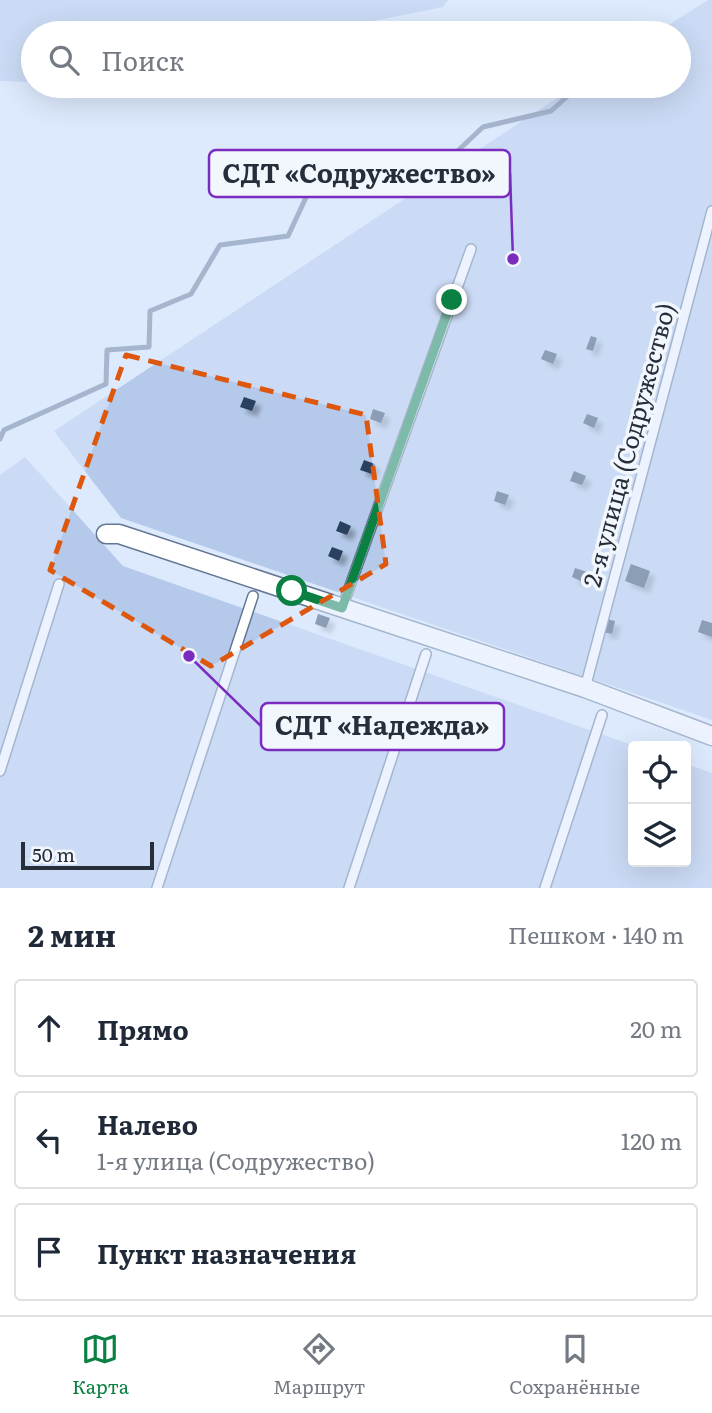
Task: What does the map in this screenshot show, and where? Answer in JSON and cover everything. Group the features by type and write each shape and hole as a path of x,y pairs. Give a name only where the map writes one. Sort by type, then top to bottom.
{"street":[{"path":"106,534 119,534 584,688 712,736"}],"lane":[{"name":"2-я улица (Содружество)","path":"584,688 712,211"},
{"path":"342,608 471,248"},
{"path":"0,771 59,584"},
{"path":"157,888 253,596"},
{"path":"349,888 426,654"},
{"path":"544,888 602,715"}],"highlighted area":[{"path":"126,355 366,415 386,564 211,666 50,570"}],"shaded area":[{"path":"0,0 448,0 443,7 374,21 21,21 21,82 0,81"},
{"path":"712,0 712,720 121,518 54,431 557,98 691,98 691,21 675,21"},
{"path":"25,457 123,566 628,744 628,867 691,867 691,766 712,773 712,888 0,888 0,475"}],"building":[{"path":"591,336 597,338 593,351 586,349"},
{"path":"545,350 557,354 553,364 541,359"},
{"path":"244,397 256,401 252,411 240,407"},
{"path":"373,409 385,413 381,423 370,419"},
{"path":"587,414 598,418 594,428 583,423"},
{"path":"364,460 375,464 372,474 360,470"},
{"path":"574,471 586,476 582,485 570,481"},
{"path":"497,491 509,495 505,505 494,501"},
{"path":"340,521 351,526 347,535 336,531"},
{"path":"332,547 343,551 339,561 328,556"},
{"path":"631,564 650,571 644,588 625,581"},
{"path":"575,568 587,572 583,582 572,577"},
{"path":"318,614 330,618 326,628 315,624"},
{"path":"606,619 615,621 612,634 603,632"},
{"path":"702,620 712,623 712,637 698,632"}],"waterway":[{"path":"0,439 4,430 106,384 107,350 149,347 150,311 191,294 220,245 288,236 317,174 432,175 483,127 551,111 566,98"}],"place":[{"name":"СДТ «Содружество»","path":"513,259"},
{"name":"СДТ «Надежда»","path":"189,656"}],"route":[{"path":"292,591 342,608 452,300"}]}
